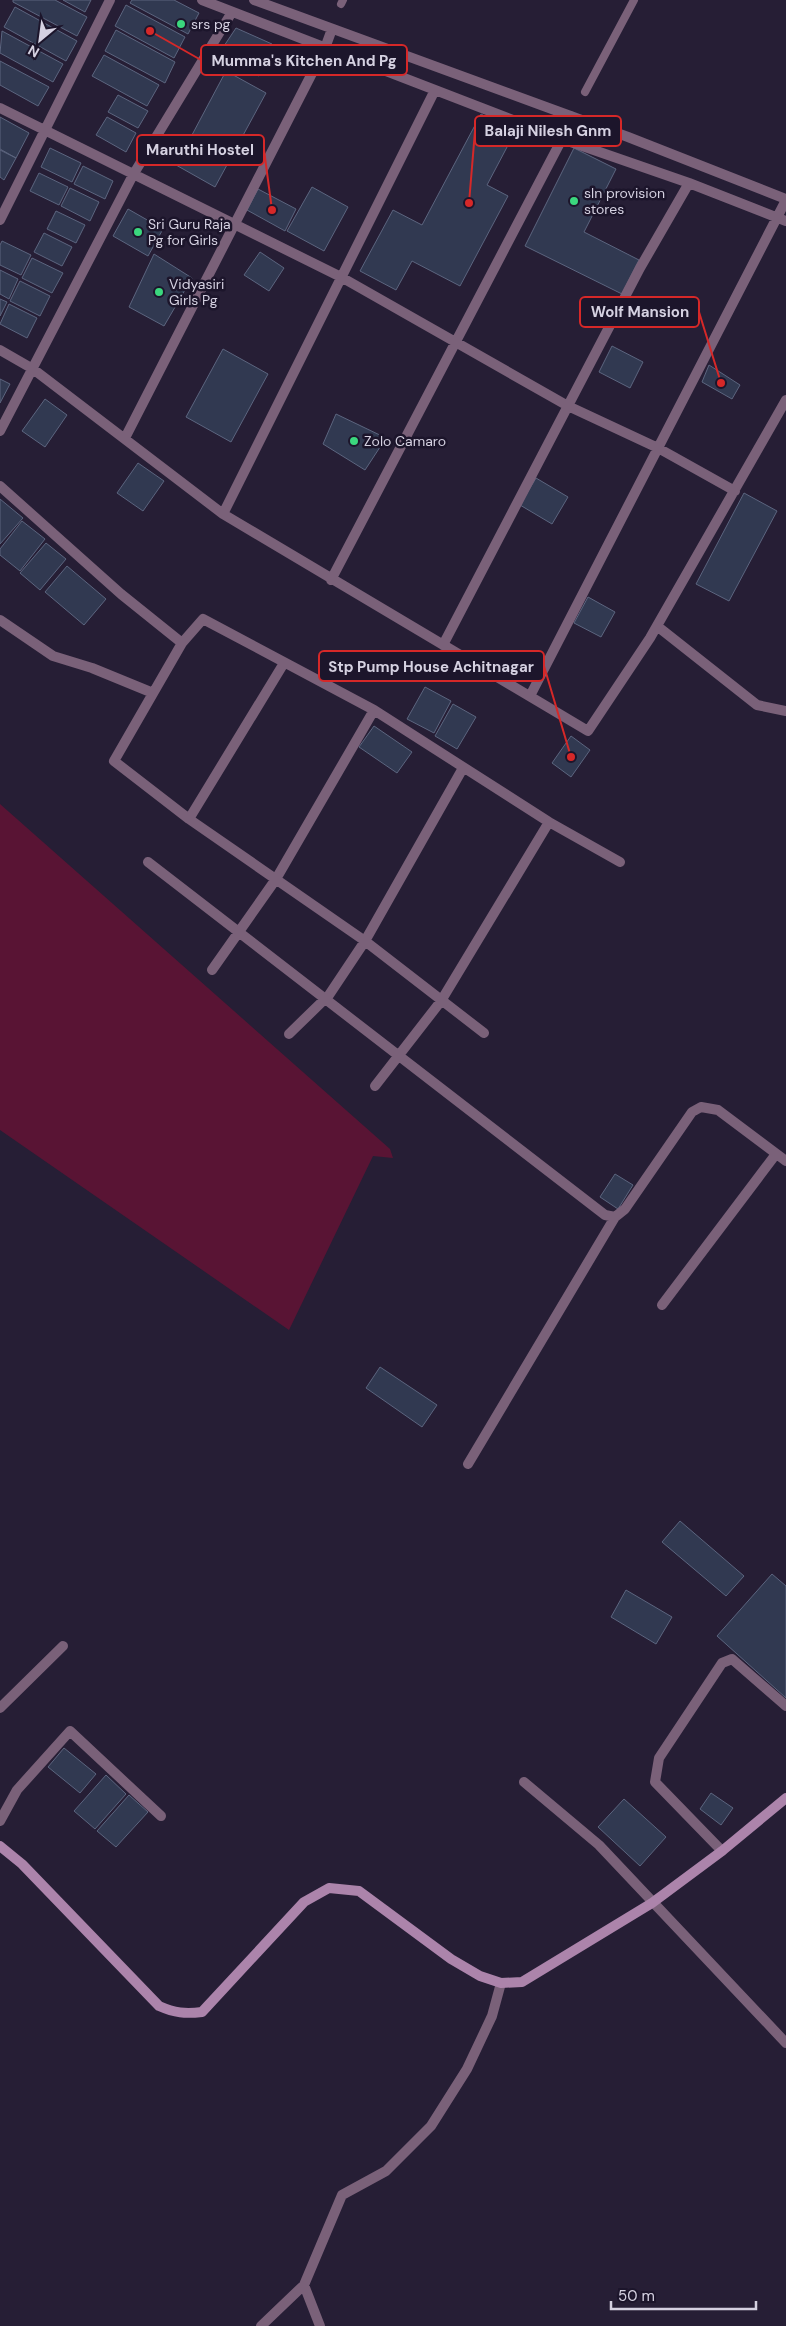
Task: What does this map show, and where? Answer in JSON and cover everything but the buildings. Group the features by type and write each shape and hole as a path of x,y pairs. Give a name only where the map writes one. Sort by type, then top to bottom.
{"street":[{"path":"0,220 110,0"},
{"path":"202,0 562,139 689,183 782,220"},
{"path":"254,0 571,116 786,199 782,220 658,448 530,696"},
{"path":"0,431 34,369 133,174 232,12"},
{"path":"125,438 325,48 332,29"},
{"path":"223,514 435,90"},
{"path":"0,108 46,129 341,277 568,406 658,448 735,491"},
{"path":"331,580 562,139 571,116"},
{"path":"443,645 640,268 689,183"},
{"path":"0,350 34,369 223,514 331,580 588,731 657,626 786,400"},
{"path":"0,486 121,594 182,643"},
{"path":"484,1033 365,941 189,819 114,761 182,643 203,619 374,710 549,822 620,862"},
{"path":"0,620 53,656 92,668 153,693"},
{"path":"657,626 757,705 786,711"},
{"path":"189,819 284,663"},
{"path":"212,970 276,879 374,710"},
{"path":"289,1034 326,998 365,941 463,768"},
{"path":"375,1086 441,1001 549,822"},
{"path":"148,862 606,1215 615,1217"},
{"path":"468,1464 615,1217 625,1209 692,1112 701,1107 718,1110 786,1161"},
{"path":"662,1305 776,1154"},
{"path":"0,1708 62,1646"},
{"path":"722,1851 655,1782 659,1758 722,1663 732,1659 786,1706"},
{"path":"0,1821 17,1790 70,1731 161,1816"},
{"path":"524,1782 599,1845 786,2042"},
{"path":"0,1846 22,1864 159,2006 174,2013 186,2014 202,2012 304,1902 329,1888 359,1891 451,1958 480,1976 501,1983 522,1982 652,1903 722,1851 786,1798"},
{"path":"261,2326 304,2285 342,2195 386,2171 431,2126 467,2069 492,2016 501,1983"},
{"path":"304,2285 320,2326"}],"lane":[{"path":"585,92 634,0"}],"shaded area":[{"path":"0,804 390,1149 393,1158 373,1156 289,1330 0,1130"}],"place":[{"name":"srs pg","path":"181,24"},
{"name":"Mumma's Kitchen And Pg","path":"150,31"},
{"name":"sln provision stores","path":"574,201"},
{"name":"Balaji Nilesh Gnm","path":"469,203"},
{"name":"Maruthi Hostel","path":"272,210"},
{"name":"Sri Guru Raja Pg for Girls","path":"138,232"},
{"name":"Vidyasiri Girls Pg","path":"159,292"},
{"name":"Wolf Mansion","path":"721,383"},
{"name":"Zolo Camaro","path":"354,441"},
{"name":"Stp Pump House Achitnagar","path":"571,757"}]}
